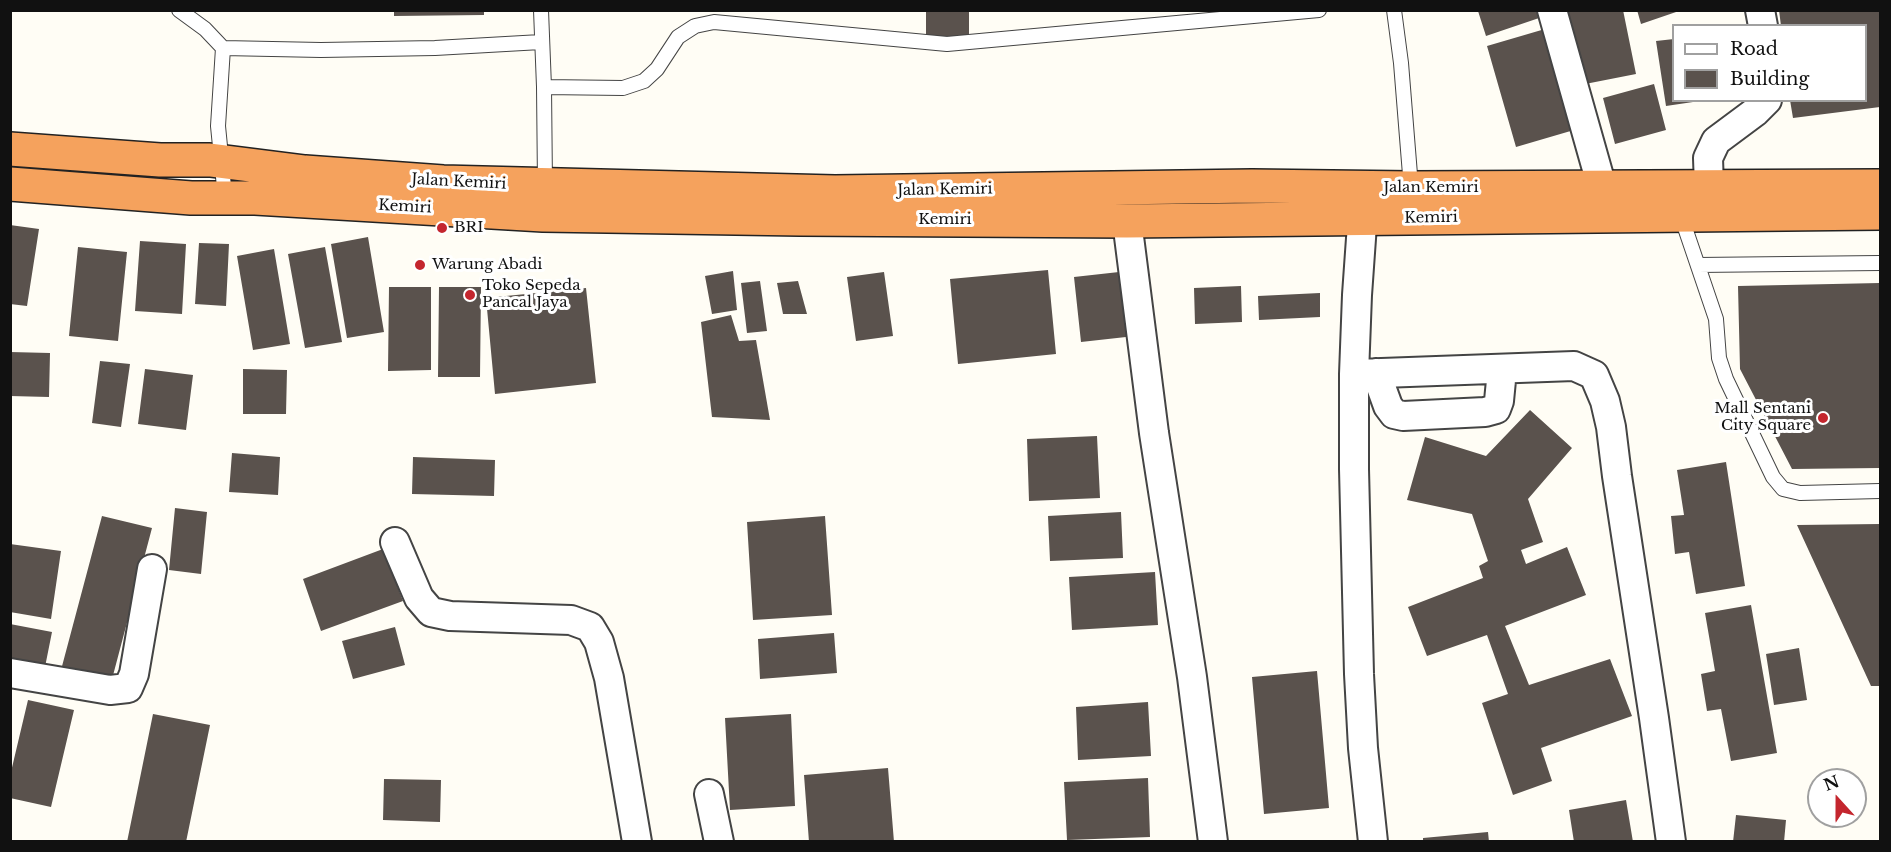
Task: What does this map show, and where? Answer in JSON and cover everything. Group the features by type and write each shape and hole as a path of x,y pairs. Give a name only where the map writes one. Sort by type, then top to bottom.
{"highway":[{"name":"Jalan Kemiri","path":"10,149 160,160 221,161 328,173 443,182 544,200 835,192 1252,186 1363,203 1412,203 1602,187 1881,186"},
{"name":"Kemiri","path":"10,184 191,198 544,200 1127,221 1363,203"},
{"name":"Kemiri","path":"1412,203 1681,216 1881,213"}],"street":[{"path":"1552,10 1602,187"},
{"path":"1709,187 1708,158 1716,141 1765,102"},
{"path":"1363,203 1365,373 1354,470 1359,674 1363,748 1373,842"},
{"path":"1127,221 1154,433 1192,677 1213,842"},
{"path":"1365,373 1574,366 1594,375 1605,401 1611,427 1671,842"},
{"path":"1365,373 1394,414 1403,416 1485,412 1496,409 1502,370"},
{"path":"395,542 419,598 431,612 450,616 571,620 590,627 599,642 609,678 637,842"},
{"path":"10,673 110,690 128,688 134,674 152,569"},
{"path":"709,794 719,842"}],"lane":[{"path":"179,10 205,29 223,48 321,50 435,48 541,42"},
{"path":"541,10 544,200"},
{"path":"544,87 623,88 644,81 657,69 678,37 695,26 714,22 947,44 1319,10"},
{"path":"1394,10 1401,63 1412,203"},
{"path":"223,48 218,126 225,197"},
{"path":"1681,216 1716,319 1719,358 1725,379 1773,477 1783,489 1800,493 1881,491"},
{"path":"1698,265 1881,262"}],"building":[{"path":"394,10 484,10 484,15 394,16"},
{"path":"926,10 969,10 969,36 926,36"},
{"path":"1543,10 1545,16 1486,36 1478,11"},
{"path":"1566,10 1623,10 1636,74 1580,85"},
{"path":"1637,10 1679,10 1679,11 1641,24"},
{"path":"1779,10 1880,10 1880,107 1793,118 1790,102 1867,102 1867,24 1781,24"},
{"path":"1545,29 1574,130 1516,147 1487,46"},
{"path":"1672,39 1672,102 1693,102 1666,106 1656,41"},
{"path":"1654,84 1666,130 1615,144 1603,98"},
{"path":"10,225 39,229 27,306 10,304"},
{"path":"368,237 384,332 347,338 331,244"},
{"path":"140,241 186,244 182,314 135,311"},
{"path":"199,243 229,244 226,306 195,304"},
{"path":"78,247 127,252 118,341 69,336"},
{"path":"325,247 342,342 305,348 288,254"},
{"path":"274,249 290,344 253,350 237,256"},
{"path":"1048,270 1056,354 958,364 950,279"},
{"path":"733,271 737,310 712,314 705,276"},
{"path":"1128,271 1135,336 1081,342 1074,277"},
{"path":"884,272 893,336 856,341 847,277"},
{"path":"760,281 767,331 747,333 741,283"},
{"path":"798,281 807,314 783,314 777,283"},
{"name":"Mall Sentani City Square","path":"1880,283 1880,468 1792,469 1740,369 1738,286"},
{"path":"1241,286 1242,322 1195,324 1194,288"},
{"path":"389,287 431,287 431,370 388,371"},
{"path":"439,287 481,287 480,377 438,377"},
{"path":"586,288 596,383 495,394 486,298"},
{"path":"1320,293 1320,317 1259,320 1258,296"},
{"path":"731,315 739,341 756,340 770,420 712,417 701,322"},
{"path":"10,352 50,353 49,397 10,396"},
{"path":"100,361 130,364 121,427 92,423"},
{"path":"145,369 193,375 186,430 138,424"},
{"path":"243,369 287,370 286,414 243,414"},
{"path":"1530,410 1572,448 1528,499 1543,542 1521,550 1526,564 1567,547 1586,595 1505,626 1529,685 1610,659 1632,716 1541,748 1552,781 1513,795 1482,703 1508,694 1487,635 1427,656 1408,607 1483,578 1479,566 1488,561 1472,514 1407,500 1425,437 1486,456"},
{"path":"1097,436 1100,498 1029,501 1027,439"},
{"path":"232,453 280,457 278,495 229,492"},
{"path":"413,457 495,460 494,496 412,494"},
{"path":"1726,462 1745,586 1696,594 1689,552 1675,554 1671,516 1684,515 1677,470"},
{"path":"175,508 207,512 201,574 169,570"},
{"path":"1121,512 1123,558 1050,561 1048,516"},
{"path":"102,516 152,528 111,683 61,670"},
{"path":"825,516 832,615 753,620 747,522"},
{"path":"1880,524 1880,686 1871,686 1797,525"},
{"path":"10,544 61,551 51,619 10,612"},
{"path":"383,549 403,601 321,631 303,579"},
{"path":"1155,572 1158,625 1072,630 1069,577"},
{"path":"1751,605 1777,753 1731,761 1721,709 1707,711 1701,674 1715,671 1705,613"},
{"path":"10,624 52,632 44,672 10,665"},
{"path":"395,627 405,665 353,679 342,641"},
{"path":"834,633 837,673 760,679 758,639"},
{"path":"1799,648 1807,700 1774,705 1766,654"},
{"path":"1317,671 1329,808 1264,814 1252,677"},
{"path":"28,700 74,710 51,807 10,798 10,776"},
{"path":"1148,702 1151,756 1078,760 1076,707"},
{"path":"153,714 210,725 186,842 127,842"},
{"path":"791,714 795,806 730,810 725,718"},
{"path":"888,768 894,842 809,842 804,775"},
{"path":"1148,778 1150,837 1067,840 1064,782"},
{"path":"384,779 441,780 440,822 383,820"},
{"path":"1626,800 1633,842 1574,842 1569,810"},
{"path":"1736,815 1786,820 1784,842 1733,842"},
{"path":"1488,832 1489,842 1423,842 1423,838"}],"place":[{"name":"BRI","path":"442,228"},
{"name":"Warung Abadi","path":"420,265"},
{"name":"Toko Sepeda Pancal Jaya","path":"470,295"},
{"name":"Mall Sentani City Square","path":"1823,418"}]}
